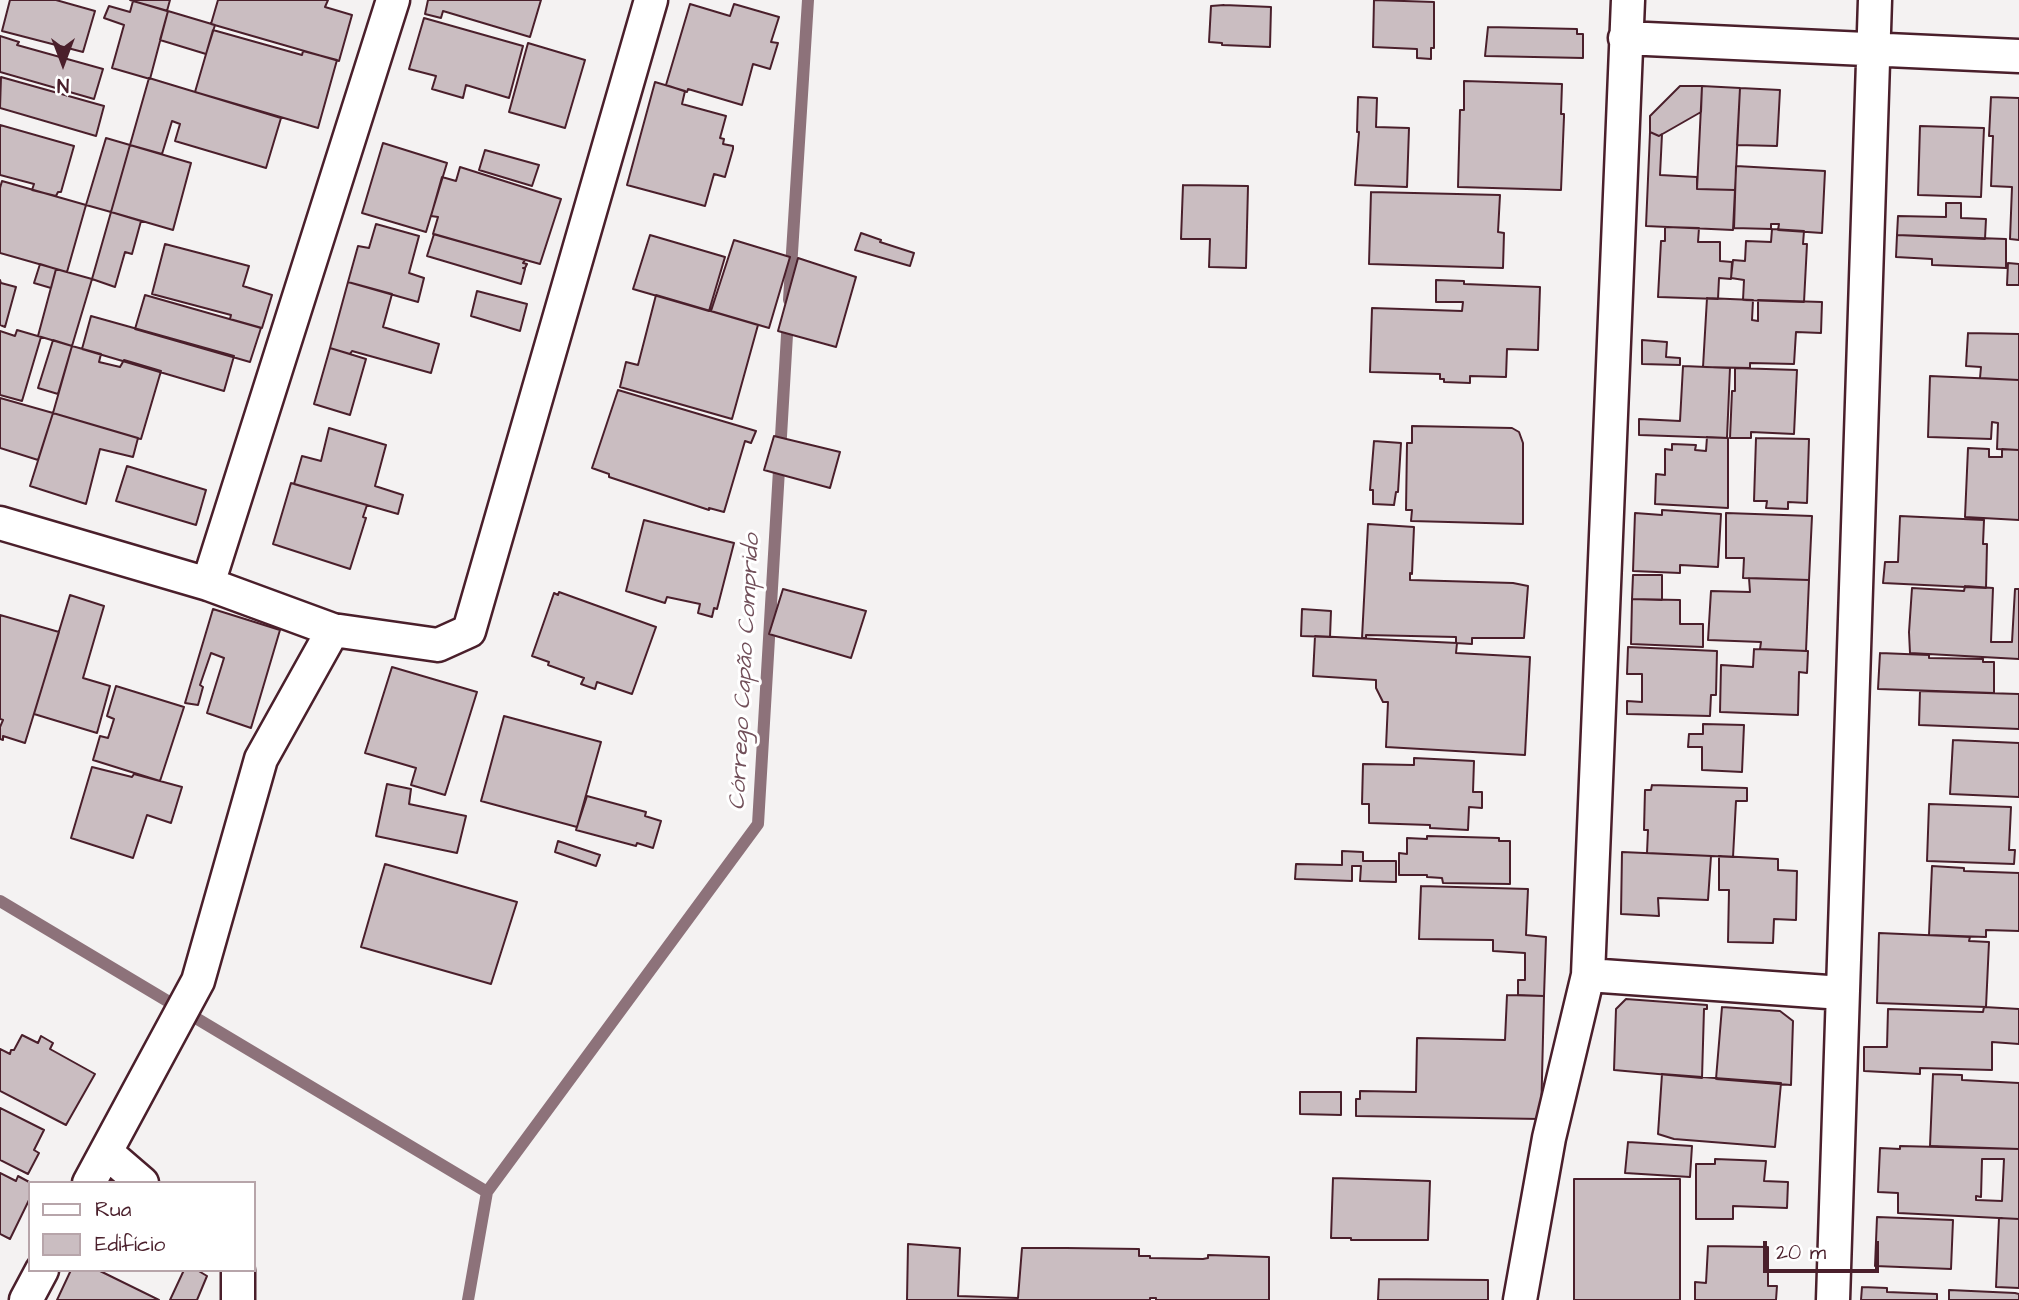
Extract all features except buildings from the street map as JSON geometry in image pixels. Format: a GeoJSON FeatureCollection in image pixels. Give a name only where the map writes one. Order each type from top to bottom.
{"type":"FeatureCollection","features":[{"type":"Feature","properties":{"kind":"street"},"geometry":{"type":"LineString","coordinates":[[208,584],[393,0]]}},
{"type":"Feature","properties":{"kind":"street"},"geometry":{"type":"LineString","coordinates":[[0,523],[208,584],[334,630],[438,646],[469,631],[651,0]]}},
{"type":"Feature","properties":{"kind":"street"},"geometry":{"type":"LineString","coordinates":[[1520,1300],[1549,1138],[1588,975],[1628,0]]}},
{"type":"Feature","properties":{"kind":"street"},"geometry":{"type":"LineString","coordinates":[[1833,1300],[1875,0]]}},
{"type":"Feature","properties":{"kind":"street"},"geometry":{"type":"LineString","coordinates":[[1625,38],[2019,56]]}},
{"type":"Feature","properties":{"kind":"street"},"geometry":{"type":"LineString","coordinates":[[90,1181],[198,981],[261,760],[334,630]]}},
{"type":"Feature","properties":{"kind":"street"},"geometry":{"type":"LineString","coordinates":[[1588,975],[1842,993]]}},
{"type":"Feature","properties":{"kind":"street"},"geometry":{"type":"LineString","coordinates":[[106,1152],[140,1181]]}},
{"type":"Feature","properties":{"kind":"street"},"geometry":{"type":"LineString","coordinates":[[26,1300],[41,1272]]}},
{"type":"Feature","properties":{"kind":"street"},"geometry":{"type":"LineString","coordinates":[[238,1272],[238,1300]]}},
{"type":"Feature","properties":{"kind":"waterway","name":"Córrego Capão Comprido"},"geometry":{"type":"LineString","coordinates":[[789,300],[808,0]]}},
{"type":"Feature","properties":{"kind":"waterway","name":"Córrego Capão Comprido"},"geometry":{"type":"LineString","coordinates":[[468,1300],[487,1192],[758,824],[788,318]]}},
{"type":"Feature","properties":{"kind":"waterway"},"geometry":{"type":"LineString","coordinates":[[0,901],[487,1192]]}}]}
